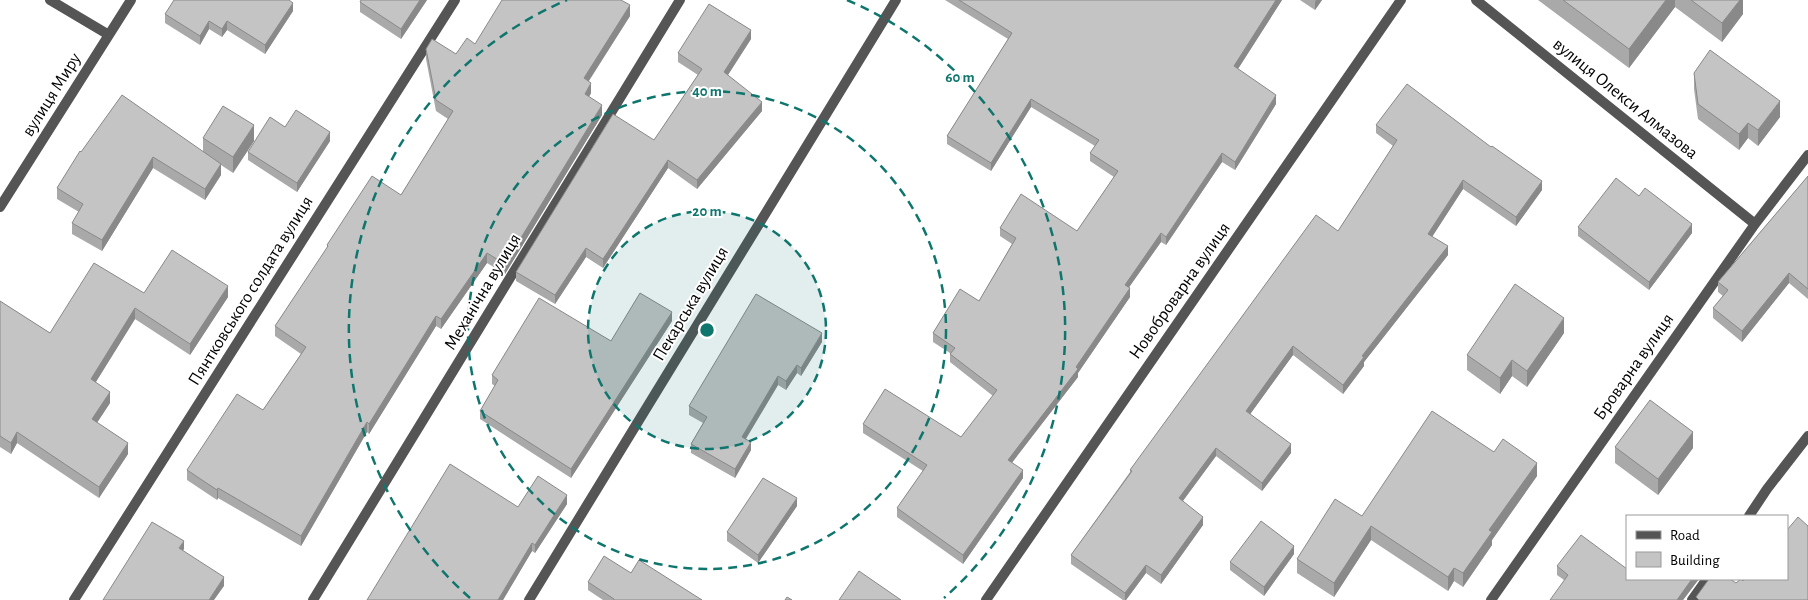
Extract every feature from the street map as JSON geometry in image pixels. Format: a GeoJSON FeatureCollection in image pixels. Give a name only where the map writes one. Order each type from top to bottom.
{"type":"FeatureCollection","features":[{"type":"Feature","properties":{"kind":"street"},"geometry":{"type":"LineString","coordinates":[[50,0],[108,35]]}},
{"type":"Feature","properties":{"kind":"street","name":"вулиця Миру"},"geometry":{"type":"LineString","coordinates":[[0,207],[131,0]]}},
{"type":"Feature","properties":{"kind":"street","name":"Пянтковського солдата вулиця"},"geometry":{"type":"LineString","coordinates":[[74,600],[455,0]]}},
{"type":"Feature","properties":{"kind":"street","name":"Механічна вулиця"},"geometry":{"type":"LineString","coordinates":[[313,600],[680,0]]}},
{"type":"Feature","properties":{"kind":"street","name":"Пекарська вулиця"},"geometry":{"type":"LineString","coordinates":[[529,600],[896,0]]}},
{"type":"Feature","properties":{"kind":"street","name":"Новоброварна вулиця"},"geometry":{"type":"LineString","coordinates":[[986,600],[1401,0]]}},
{"type":"Feature","properties":{"kind":"street","name":"вулиця Олекси Алмазова"},"geometry":{"type":"LineString","coordinates":[[1476,0],[1755,224]]}},
{"type":"Feature","properties":{"kind":"street","name":"Броварна вулиця"},"geometry":{"type":"LineString","coordinates":[[1491,600],[1755,224],[1808,155]]}},
{"type":"Feature","properties":{"kind":"street"},"geometry":{"type":"LineString","coordinates":[[1750,515],[1808,436]]}},
{"type":"Feature","properties":{"kind":"street"},"geometry":{"type":"LineString","coordinates":[[1692,600],[1706,580]]}},
{"type":"Feature","properties":{"kind":"building"},"geometry":{"type":"Polygon","coordinates":[[[174,0],[289,0],[293,3],[265,45],[227,21],[222,29],[209,21],[200,36],[165,14],[174,0]]]}},
{"type":"Feature","properties":{"kind":"building"},"geometry":{"type":"Polygon","coordinates":[[[361,0],[420,0],[401,29],[360,2],[361,0]]]}},
{"type":"Feature","properties":{"kind":"building"},"geometry":{"type":"Polygon","coordinates":[[[502,0],[621,0],[630,5],[584,78],[591,83],[585,94],[602,105],[505,264],[487,253],[441,319],[436,316],[369,424],[367,422],[301,536],[218,488],[217,490],[187,470],[237,394],[263,410],[306,347],[275,326],[372,176],[401,195],[453,111],[436,100],[426,49],[432,39],[456,54],[467,38],[475,44],[502,0]]]}},
{"type":"Feature","properties":{"kind":"building"},"geometry":{"type":"Polygon","coordinates":[[[959,0],[1276,0],[1234,66],[1276,95],[1235,162],[1222,153],[1166,237],[1161,233],[1125,285],[1130,288],[1076,367],[1078,369],[1008,460],[1023,470],[963,555],[897,508],[927,465],[863,424],[885,389],[961,437],[997,390],[950,354],[955,348],[933,333],[960,289],[979,301],[1016,238],[1000,228],[1021,194],[1077,231],[1118,171],[1090,153],[1099,140],[1031,99],[991,163],[947,136],[1012,33],[959,0]]]}},
{"type":"Feature","properties":{"kind":"building"},"geometry":{"type":"Polygon","coordinates":[[[1563,0],[1666,0],[1629,49],[1563,0]]]}},
{"type":"Feature","properties":{"kind":"building"},"geometry":{"type":"Polygon","coordinates":[[[1691,0],[1740,0],[1722,23],[1691,0]]]}},
{"type":"Feature","properties":{"kind":"building"},"geometry":{"type":"Polygon","coordinates":[[[709,4],[751,30],[724,72],[762,102],[697,180],[668,160],[603,259],[586,248],[555,295],[516,272],[613,114],[654,140],[702,69],[678,53],[709,4]]]}},
{"type":"Feature","properties":{"kind":"building"},"geometry":{"type":"Polygon","coordinates":[[[1710,50],[1780,101],[1758,130],[1748,123],[1739,134],[1698,104],[1694,73],[1710,50]]]}},
{"type":"Feature","properties":{"kind":"building"},"geometry":{"type":"Polygon","coordinates":[[[1407,84],[1491,147],[1542,181],[1516,217],[1463,180],[1428,234],[1448,246],[1362,356],[1364,357],[1343,385],[1293,346],[1246,411],[1291,444],[1262,483],[1216,448],[1179,498],[1203,517],[1161,575],[1146,565],[1125,593],[1071,555],[1132,471],[1130,470],[1316,215],[1338,231],[1397,140],[1376,125],[1407,84]]]}},
{"type":"Feature","properties":{"kind":"building"},"geometry":{"type":"Polygon","coordinates":[[[122,95],[221,164],[205,189],[153,157],[102,240],[72,223],[83,204],[57,188],[80,151],[122,95]]]}},
{"type":"Feature","properties":{"kind":"building"},"geometry":{"type":"Polygon","coordinates":[[[223,106],[254,125],[233,157],[203,138],[223,106]]]}},
{"type":"Feature","properties":{"kind":"building"},"geometry":{"type":"Polygon","coordinates":[[[296,110],[330,132],[297,183],[248,152],[270,117],[285,127],[296,110]]]}},
{"type":"Feature","properties":{"kind":"building"},"geometry":{"type":"Polygon","coordinates":[[[1808,176],[1808,289],[1789,273],[1742,331],[1713,308],[1728,290],[1718,282],[1808,176]]]}},
{"type":"Feature","properties":{"kind":"building"},"geometry":{"type":"Polygon","coordinates":[[[1616,178],[1639,196],[1645,188],[1692,224],[1649,282],[1578,227],[1616,178]]]}},
{"type":"Feature","properties":{"kind":"building"},"geometry":{"type":"Polygon","coordinates":[[[172,250],[228,286],[190,344],[135,308],[91,379],[110,392],[92,419],[128,443],[99,487],[17,432],[11,443],[0,436],[0,301],[50,333],[94,263],[144,293],[172,250]]]}},
{"type":"Feature","properties":{"kind":"building"},"geometry":{"type":"Polygon","coordinates":[[[1515,284],[1564,318],[1527,371],[1512,360],[1500,378],[1467,355],[1515,284]]]}},
{"type":"Feature","properties":{"kind":"building"},"geometry":{"type":"Polygon","coordinates":[[[640,293],[672,312],[571,469],[480,411],[498,380],[492,375],[539,298],[611,341],[640,293]]]}},
{"type":"Feature","properties":{"kind":"building"},"geometry":{"type":"Polygon","coordinates":[[[756,294],[822,333],[801,368],[797,365],[786,381],[778,376],[742,437],[751,442],[735,469],[691,444],[707,417],[689,406],[756,294]]]}},
{"type":"Feature","properties":{"kind":"building"},"geometry":{"type":"Polygon","coordinates":[[[1650,400],[1693,432],[1658,479],[1615,447],[1650,400]]]}},
{"type":"Feature","properties":{"kind":"building"},"geometry":{"type":"Polygon","coordinates":[[[1432,411],[1494,452],[1503,439],[1537,463],[1489,530],[1492,532],[1463,573],[1454,568],[1448,577],[1371,526],[1334,583],[1297,559],[1335,499],[1362,516],[1432,411]]]}},
{"type":"Feature","properties":{"kind":"building"},"geometry":{"type":"Polygon","coordinates":[[[450,464],[518,507],[538,476],[567,495],[535,545],[532,543],[498,600],[367,600],[450,464]]]}},
{"type":"Feature","properties":{"kind":"building"},"geometry":{"type":"Polygon","coordinates":[[[763,478],[797,498],[758,555],[727,532],[763,478]]]}},
{"type":"Feature","properties":{"kind":"building"},"geometry":{"type":"Polygon","coordinates":[[[1798,517],[1808,526],[1808,600],[1699,600],[1696,597],[1708,580],[1732,580],[1736,583],[1740,580],[1788,580],[1788,529],[1798,517]]]}},
{"type":"Feature","properties":{"kind":"building"},"geometry":{"type":"Polygon","coordinates":[[[1261,521],[1294,546],[1264,587],[1230,562],[1261,521]]]}},
{"type":"Feature","properties":{"kind":"building"},"geometry":{"type":"Polygon","coordinates":[[[152,522],[184,541],[179,548],[224,577],[209,600],[103,600],[152,522]]]}},
{"type":"Feature","properties":{"kind":"building"},"geometry":{"type":"Polygon","coordinates":[[[1581,535],[1626,568],[1626,580],[1691,580],[1677,600],[1550,600],[1568,575],[1557,566],[1581,535]]]}},
{"type":"Feature","properties":{"kind":"building"},"geometry":{"type":"Polygon","coordinates":[[[604,556],[631,573],[639,560],[702,600],[614,600],[588,582],[604,556]]]}},
{"type":"Feature","properties":{"kind":"building"},"geometry":{"type":"Polygon","coordinates":[[[859,571],[901,600],[839,600],[859,571]]]}}]}
